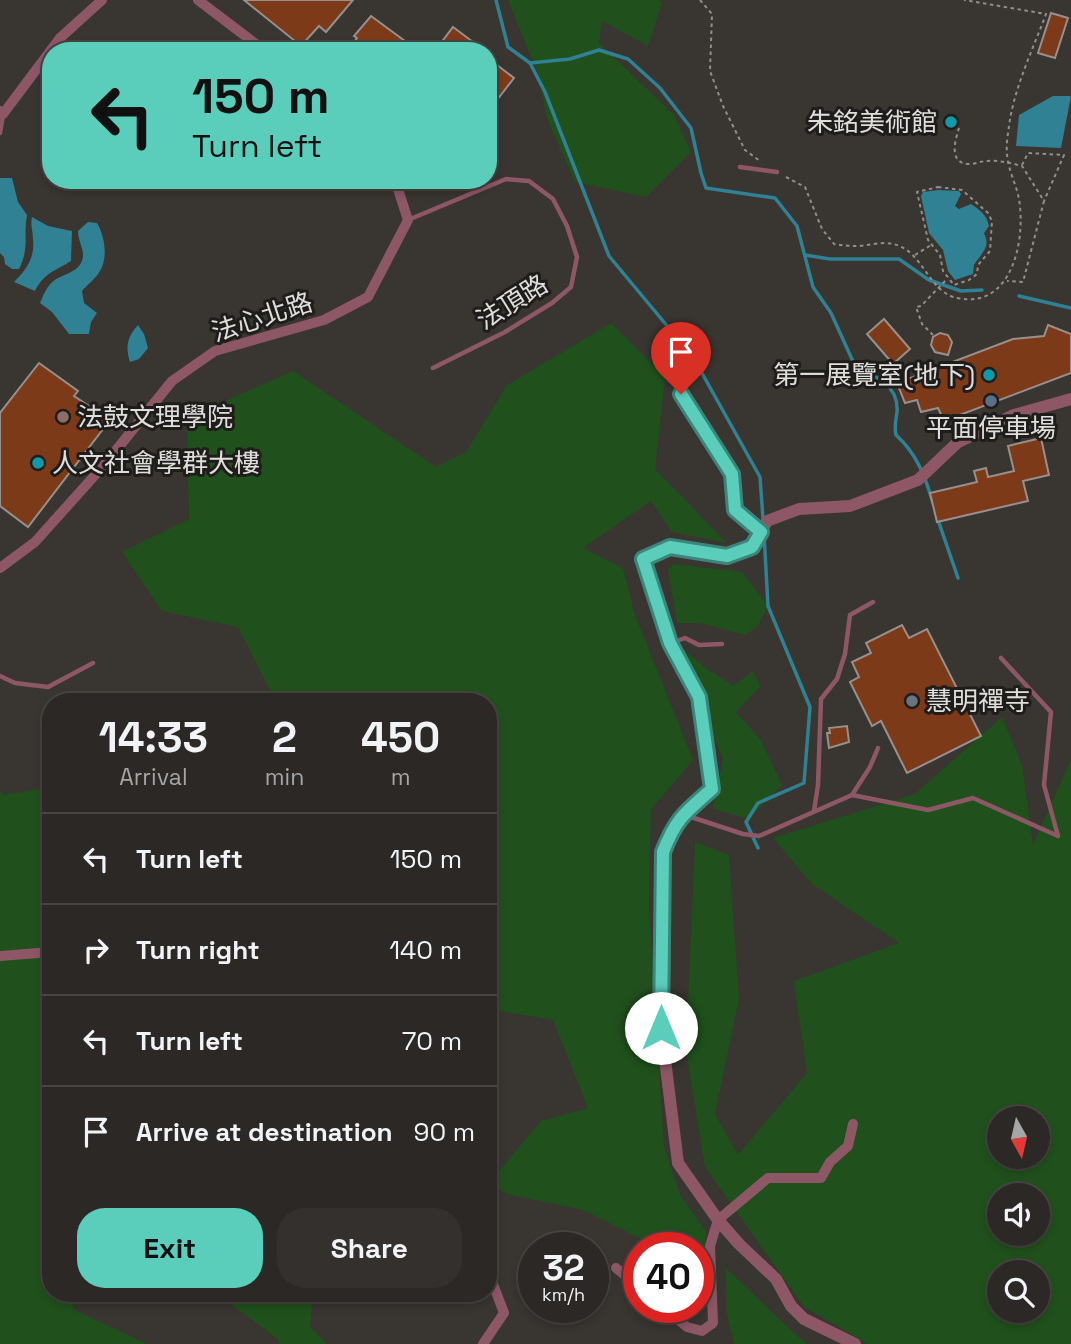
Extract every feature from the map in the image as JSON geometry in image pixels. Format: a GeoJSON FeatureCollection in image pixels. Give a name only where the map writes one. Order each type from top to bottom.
{"type":"FeatureCollection","features":[{"type":"Feature","properties":{"kind":"street"},"geometry":{"type":"LineString","coordinates":[[57,42],[102,0]]}},
{"type":"Feature","properties":{"kind":"street"},"geometry":{"type":"LineString","coordinates":[[198,0],[253,42]]}},
{"type":"Feature","properties":{"kind":"street"},"geometry":{"type":"LineString","coordinates":[[2,113],[42,61]]}},
{"type":"Feature","properties":{"kind":"street"},"geometry":{"type":"LineString","coordinates":[[398,189],[408,220]]}},
{"type":"Feature","properties":{"kind":"street","name":"法心北路"},"geometry":{"type":"LineString","coordinates":[[0,568],[35,542],[105,464],[172,381],[215,351],[324,320],[368,297],[408,220]]}},
{"type":"Feature","properties":{"kind":"street"},"geometry":{"type":"LineString","coordinates":[[855,1344],[804,1319],[791,1306],[776,1279],[718,1220],[678,1163],[661,1028],[663,852],[672,828],[712,789],[699,697],[670,643],[643,559],[670,547],[727,556],[752,547],[768,521],[799,509],[850,506],[918,480],[958,442],[1014,415],[1071,399]]}},
{"type":"Feature","properties":{"kind":"street"},"geometry":{"type":"LineString","coordinates":[[0,956],[42,953]]}},
{"type":"Feature","properties":{"kind":"street"},"geometry":{"type":"LineString","coordinates":[[714,1233],[718,1220],[768,1178],[821,1178],[830,1162],[848,1146],[853,1124]]}},
{"type":"Feature","properties":{"kind":"street"},"geometry":{"type":"LineString","coordinates":[[616,1268],[623,1274]]}},
{"type":"Feature","properties":{"kind":"street"},"geometry":{"type":"LineString","coordinates":[[483,1344],[504,1313],[497,1295]]}},
{"type":"Feature","properties":{"kind":"street"},"geometry":{"type":"LineString","coordinates":[[682,1323],[702,1331],[713,1323]]}},
{"type":"Feature","properties":{"kind":"lane"},"geometry":{"type":"LineString","coordinates":[[0,133],[2,113]]}},
{"type":"Feature","properties":{"kind":"lane"},"geometry":{"type":"LineString","coordinates":[[740,167],[777,172]]}},
{"type":"Feature","properties":{"kind":"lane","name":"法頂路"},"geometry":{"type":"LineString","coordinates":[[433,368],[505,332],[552,303],[570,287],[577,257],[567,226],[554,199],[529,181],[506,179],[497,183]]}},
{"type":"Feature","properties":{"kind":"lane","name":"法頂路"},"geometry":{"type":"LineString","coordinates":[[408,220],[482,189]]}},
{"type":"Feature","properties":{"kind":"lane"},"geometry":{"type":"LineString","coordinates":[[681,394],[732,474],[735,510],[761,532]]}},
{"type":"Feature","properties":{"kind":"lane"},"geometry":{"type":"LineString","coordinates":[[814,810],[818,785],[821,698],[837,679],[845,654],[850,615],[873,602]]}},
{"type":"Feature","properties":{"kind":"lane"},"geometry":{"type":"LineString","coordinates":[[670,643],[685,638],[699,645],[722,644]]}},
{"type":"Feature","properties":{"kind":"lane"},"geometry":{"type":"LineString","coordinates":[[684,814],[743,834],[759,835],[852,795],[928,810],[973,798],[1058,836],[1044,785],[1051,712],[1001,658]]}},
{"type":"Feature","properties":{"kind":"lane"},"geometry":{"type":"LineString","coordinates":[[0,676],[15,683],[48,687],[93,663]]}},
{"type":"Feature","properties":{"kind":"lane"},"geometry":{"type":"LineString","coordinates":[[852,795],[870,767],[878,748]]}},
{"type":"Feature","properties":{"kind":"path"},"geometry":{"type":"LineString","coordinates":[[700,0],[712,14],[710,71],[723,106],[745,150],[805,187],[822,229],[834,244],[893,244],[914,255],[947,294],[956,298],[975,299],[990,294],[1006,281],[1015,257],[1020,231],[1019,199],[1007,153],[1010,122],[1046,14],[964,0]]}},
{"type":"Feature","properties":{"kind":"path"},"geometry":{"type":"LineString","coordinates":[[959,128],[953,146],[960,161],[967,164],[988,161],[1022,166],[1044,201]]}},
{"type":"Feature","properties":{"kind":"path"},"geometry":{"type":"LineString","coordinates":[[1006,281],[1023,282],[1044,201],[1064,155],[1028,153],[1022,166]]}},
{"type":"Feature","properties":{"kind":"path"},"geometry":{"type":"LineString","coordinates":[[937,187],[962,190],[988,213],[992,221],[990,251],[978,265],[978,274],[969,280],[954,285],[943,271],[940,255],[932,244],[928,240],[917,192],[937,187]]}},
{"type":"Feature","properties":{"kind":"path"},"geometry":{"type":"LineString","coordinates":[[914,255],[932,244]]}},
{"type":"Feature","properties":{"kind":"path"},"geometry":{"type":"LineString","coordinates":[[975,258],[981,262]]}},
{"type":"Feature","properties":{"kind":"path"},"geometry":{"type":"LineString","coordinates":[[933,335],[922,324],[916,307],[921,306],[948,278]]}},
{"type":"Feature","properties":{"kind":"green space"},"geometry":{"type":"Polygon","coordinates":[[[508,0],[659,0],[662,3],[648,46],[602,21],[599,43],[674,115],[691,152],[646,197],[575,182],[546,116],[539,76],[508,0]]]}},
{"type":"Feature","properties":{"kind":"green space"},"geometry":{"type":"Polygon","coordinates":[[[611,323],[665,377],[655,469],[727,543],[672,532],[651,501],[583,548],[623,568],[635,615],[693,760],[651,809],[649,905],[664,1146],[680,1195],[706,1232],[627,1232],[583,1210],[507,1194],[497,1188],[497,1173],[541,1121],[588,1108],[553,1020],[497,1011],[497,693],[271,693],[238,627],[162,611],[122,552],[189,519],[187,418],[293,371],[436,467],[466,452],[507,385],[611,323]]]}},
{"type":"Feature","properties":{"kind":"green space"},"geometry":{"type":"Polygon","coordinates":[[[673,564],[742,572],[768,606],[757,627],[745,635],[700,623],[677,623],[668,570],[673,564]]]}},
{"type":"Feature","properties":{"kind":"green space"},"geometry":{"type":"Polygon","coordinates":[[[674,642],[733,686],[753,671],[760,687],[736,712],[761,740],[782,785],[749,819],[713,809],[723,759],[674,642]]]}},
{"type":"Feature","properties":{"kind":"green space"},"geometry":{"type":"Polygon","coordinates":[[[1002,717],[1022,765],[1033,845],[1071,759],[1071,1344],[868,1344],[804,1307],[705,1167],[686,1050],[695,842],[729,855],[739,999],[715,1114],[738,1155],[807,1073],[794,981],[899,943],[812,884],[773,838],[915,794],[1002,717]]]}},
{"type":"Feature","properties":{"kind":"green space"},"geometry":{"type":"Polygon","coordinates":[[[42,789],[42,1302],[73,1302],[73,1309],[147,1344],[0,1344],[0,791],[4,795],[42,789]]]}},
{"type":"Feature","properties":{"kind":"green space"},"geometry":{"type":"Polygon","coordinates":[[[726,1268],[808,1344],[734,1344],[727,1314],[726,1268]]]}},
{"type":"Feature","properties":{"kind":"green space"},"geometry":{"type":"Polygon","coordinates":[[[228,1302],[312,1302],[310,1326],[327,1344],[279,1344],[278,1339],[228,1302]]]}},
{"type":"Feature","properties":{"kind":"water"},"geometry":{"type":"Polygon","coordinates":[[[1053,96],[1071,96],[1061,148],[1016,146],[1019,115],[1053,96]]]}},
{"type":"Feature","properties":{"kind":"water"},"geometry":{"type":"Polygon","coordinates":[[[0,178],[12,178],[18,202],[27,215],[25,248],[19,269],[12,269],[5,264],[0,253],[0,178]]]}},
{"type":"Feature","properties":{"kind":"water"},"geometry":{"type":"Polygon","coordinates":[[[959,191],[961,194],[955,206],[959,209],[971,204],[983,213],[989,226],[984,233],[986,246],[974,265],[973,274],[955,280],[948,271],[943,250],[929,233],[921,196],[923,192],[959,191]]]}},
{"type":"Feature","properties":{"kind":"water"},"geometry":{"type":"Polygon","coordinates":[[[32,217],[48,226],[72,231],[71,261],[46,276],[35,291],[14,282],[31,258],[32,217]]]}},
{"type":"Feature","properties":{"kind":"water"},"geometry":{"type":"Polygon","coordinates":[[[88,222],[97,223],[105,248],[101,268],[82,291],[84,303],[97,313],[91,322],[89,334],[69,334],[52,312],[40,303],[53,281],[74,270],[81,263],[83,253],[78,231],[88,222]]]}},
{"type":"Feature","properties":{"kind":"water"},"geometry":{"type":"Polygon","coordinates":[[[138,325],[148,348],[139,359],[130,362],[128,342],[138,325]]]}},
{"type":"Feature","properties":{"kind":"building"},"geometry":{"type":"Polygon","coordinates":[[[244,0],[353,0],[326,32],[319,26],[305,42],[296,42],[244,0]]]}},
{"type":"Feature","properties":{"kind":"building"},"geometry":{"type":"Polygon","coordinates":[[[1051,13],[1068,18],[1055,58],[1038,53],[1051,13]]]}},
{"type":"Feature","properties":{"kind":"building"},"geometry":{"type":"Polygon","coordinates":[[[371,16],[406,42],[354,42],[357,38],[354,36],[371,16]]]}},
{"type":"Feature","properties":{"kind":"building"},"geometry":{"type":"Polygon","coordinates":[[[453,27],[473,42],[442,42],[453,27]]]}},
{"type":"Feature","properties":{"kind":"building"},"geometry":{"type":"Polygon","coordinates":[[[497,65],[514,78],[497,100],[497,65]]]}},
{"type":"Feature","properties":{"kind":"building"},"geometry":{"type":"Polygon","coordinates":[[[884,319],[910,349],[893,364],[867,334],[884,319]]]}},
{"type":"Feature","properties":{"kind":"building","name":"第一展覽室(地下)"},"geometry":{"type":"Polygon","coordinates":[[[1048,325],[1071,334],[1071,373],[944,421],[938,408],[921,412],[917,400],[905,403],[897,383],[1013,339],[1044,336],[1048,325]]]}},
{"type":"Feature","properties":{"kind":"building"},"geometry":{"type":"Polygon","coordinates":[[[940,333],[948,335],[952,342],[948,355],[935,352],[931,345],[933,337],[940,333]]]}},
{"type":"Feature","properties":{"kind":"building","name":"人文社會學群大樓"},"geometry":{"type":"Polygon","coordinates":[[[39,363],[78,391],[74,396],[110,420],[28,527],[0,506],[0,413],[39,363]]]}},
{"type":"Feature","properties":{"kind":"building"},"geometry":{"type":"Polygon","coordinates":[[[1041,438],[1049,475],[1023,481],[1028,501],[937,522],[930,493],[977,482],[974,471],[986,468],[988,477],[1014,471],[1008,446],[1041,438]]]}},
{"type":"Feature","properties":{"kind":"building","name":"慧明禪寺"},"geometry":{"type":"Polygon","coordinates":[[[902,625],[909,638],[927,629],[981,736],[907,773],[881,721],[872,726],[850,682],[859,677],[852,662],[871,653],[866,643],[902,625]]]}},
{"type":"Feature","properties":{"kind":"building"},"geometry":{"type":"Polygon","coordinates":[[[847,726],[849,742],[829,748],[829,728],[847,726]]]}},
{"type":"Feature","properties":{"kind":"waterway"},"geometry":{"type":"LineString","coordinates":[[496,0],[508,47],[530,63],[570,59],[599,50],[628,59],[660,88],[691,128],[706,188],[775,198],[797,226],[813,287],[831,313],[856,368],[878,378],[894,395],[897,403],[896,435],[910,450],[919,466],[933,503]]}},
{"type":"Feature","properties":{"kind":"waterway"},"geometry":{"type":"LineString","coordinates":[[530,63],[545,92],[609,256],[693,357],[760,477],[763,519]]}},
{"type":"Feature","properties":{"kind":"waterway"},"geometry":{"type":"LineString","coordinates":[[805,255],[830,259],[899,259],[929,280],[961,291],[982,290]]}},
{"type":"Feature","properties":{"kind":"waterway"},"geometry":{"type":"LineString","coordinates":[[1019,296],[1071,308]]}},
{"type":"Feature","properties":{"kind":"waterway"},"geometry":{"type":"LineString","coordinates":[[937,517],[958,578]]}},
{"type":"Feature","properties":{"kind":"waterway"},"geometry":{"type":"LineString","coordinates":[[758,848],[746,822],[758,803],[804,783],[810,707],[768,606],[764,534]]}},
{"type":"Feature","properties":{"kind":"place","name":"朱銘美術館"},"geometry":{"type":"Point","coordinates":[951,122]}},
{"type":"Feature","properties":{"kind":"place","name":"第一展覽室(地下)"},"geometry":{"type":"Point","coordinates":[989,375]}},
{"type":"Feature","properties":{"kind":"place","name":"平面停車場"},"geometry":{"type":"Point","coordinates":[991,401]}},
{"type":"Feature","properties":{"kind":"place","name":"法鼓文理學院"},"geometry":{"type":"Point","coordinates":[63,417]}},
{"type":"Feature","properties":{"kind":"place","name":"人文社會學群大樓"},"geometry":{"type":"Point","coordinates":[38,463]}},
{"type":"Feature","properties":{"kind":"place","name":"慧明禪寺"},"geometry":{"type":"Point","coordinates":[912,701]}},
{"type":"Feature","properties":{"kind":"route"},"geometry":{"type":"LineString","coordinates":[[661,1028],[663,852],[672,828],[712,789],[699,697],[670,643],[643,559],[670,547],[727,556],[752,547],[761,532],[735,510],[732,474],[681,394]]}}]}
